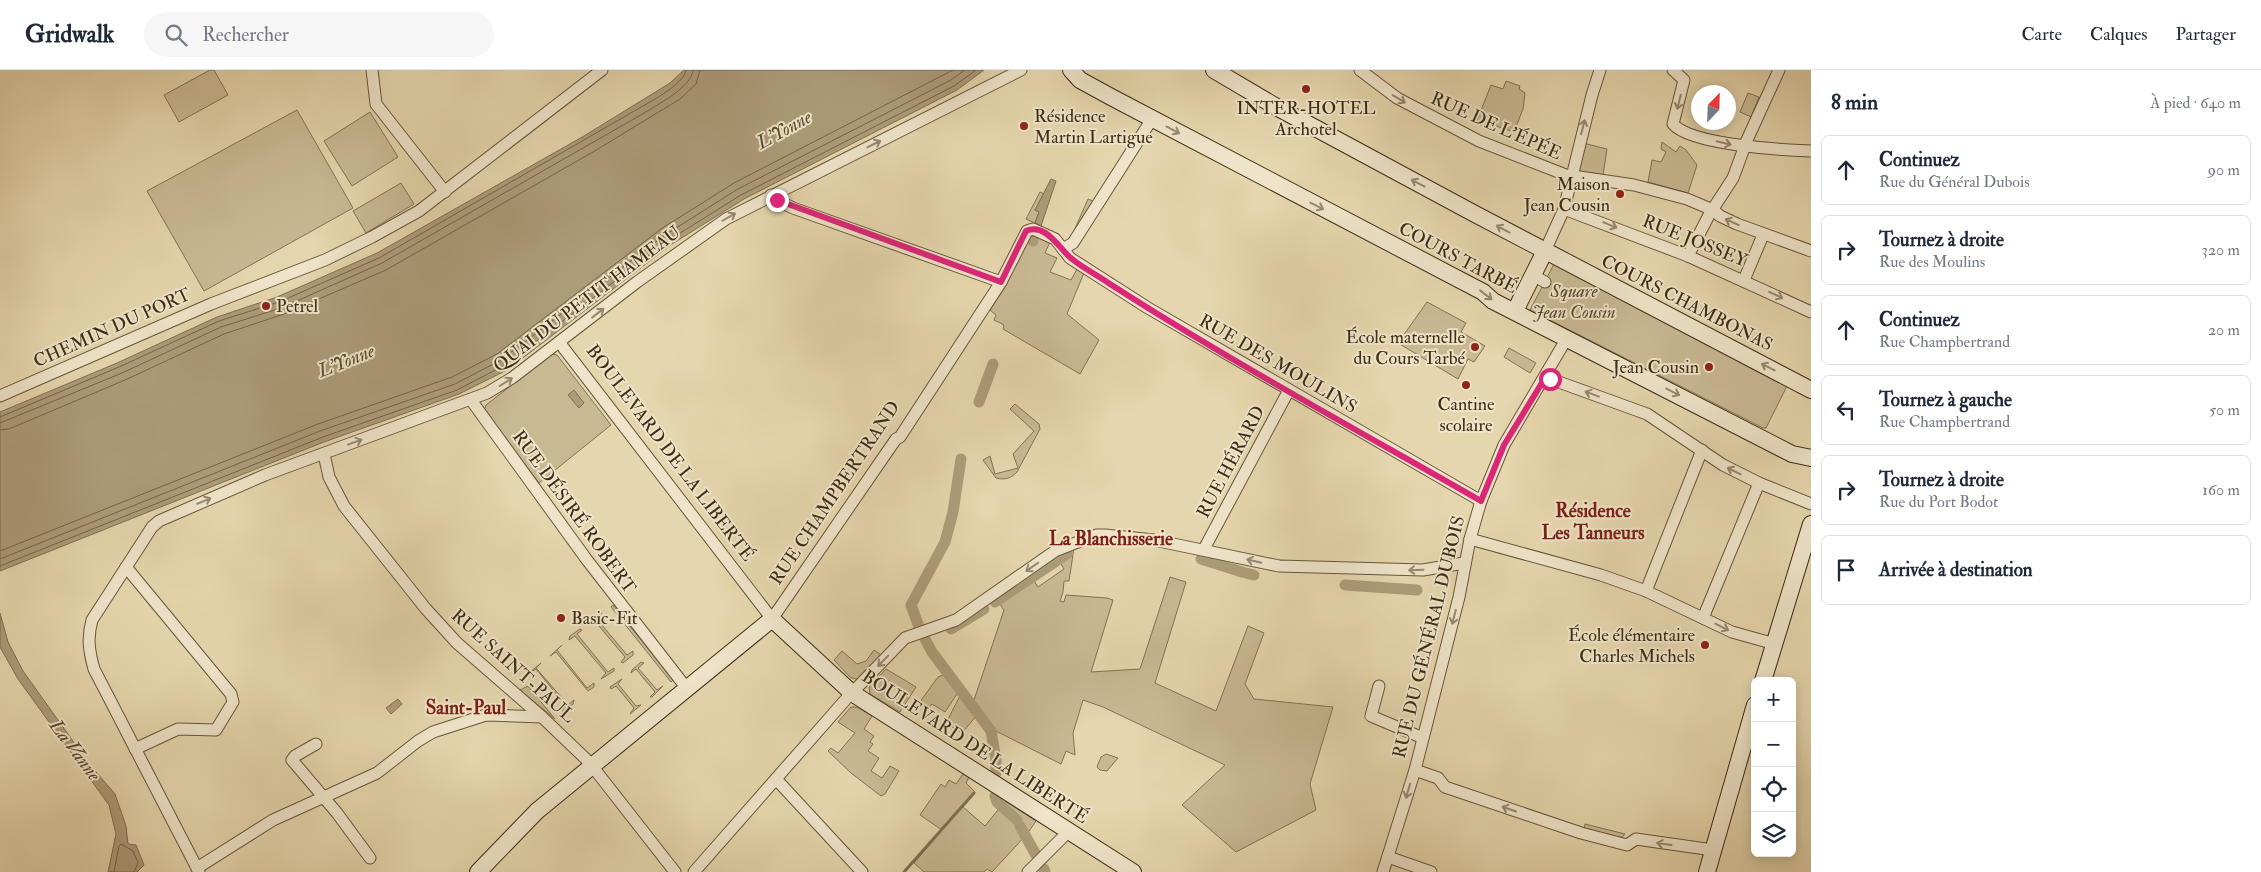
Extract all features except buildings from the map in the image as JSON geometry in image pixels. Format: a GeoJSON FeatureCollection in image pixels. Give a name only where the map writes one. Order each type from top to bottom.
{"type":"FeatureCollection","features":[{"type":"Feature","properties":{"kind":"main road"},"geometry":{"type":"LineString","coordinates":[[1060,70],[1071,70]]}},
{"type":"Feature","properties":{"kind":"main road","name":"COURS TARBÉ"},"geometry":{"type":"LineString","coordinates":[[1071,70],[1080,80],[1483,292],[1493,301],[1514,311],[1539,279],[1545,251]]}},
{"type":"Feature","properties":{"kind":"main road"},"geometry":{"type":"LineString","coordinates":[[1214,70],[1288,114],[1545,251]]}},
{"type":"Feature","properties":{"kind":"main road","name":"COURS CHAMBONAS"},"geometry":{"type":"LineString","coordinates":[[1545,251],[1811,390]]}},
{"type":"Feature","properties":{"kind":"main road"},"geometry":{"type":"LineString","coordinates":[[1514,311],[1792,454],[1811,458]]}},
{"type":"Feature","properties":{"kind":"main road"},"geometry":{"type":"LineString","coordinates":[[1764,677],[1811,524]]}},
{"type":"Feature","properties":{"kind":"main road","name":"RUE CHAMPBERTRAND"},"geometry":{"type":"LineString","coordinates":[[479,872],[537,811],[688,690],[772,619]]}},
{"type":"Feature","properties":{"kind":"main road","name":"BOULEVARD DE LA LIBERTÉ"},"geometry":{"type":"LineString","coordinates":[[772,619],[852,693],[1133,872]]}},
{"type":"Feature","properties":{"kind":"main road"},"geometry":{"type":"LineString","coordinates":[[1707,872],[1751,718]]}},
{"type":"Feature","properties":{"kind":"street"},"geometry":{"type":"LineString","coordinates":[[372,70],[376,104],[445,192]]}},
{"type":"Feature","properties":{"kind":"street","name":"CHEMIN DU PORT"},"geometry":{"type":"LineString","coordinates":[[0,396],[211,304],[325,260],[419,211],[602,70]]}},
{"type":"Feature","properties":{"kind":"street","name":"QUAI DU PETIT HAMEAU"},"geometry":{"type":"LineString","coordinates":[[126,567],[152,527],[159,520],[266,475],[487,393],[512,378],[637,282],[726,219],[1021,70]]}},
{"type":"Feature","properties":{"kind":"street"},"geometry":{"type":"LineString","coordinates":[[1545,251],[1564,209],[1571,175],[1600,70]]}},
{"type":"Feature","properties":{"kind":"street"},"geometry":{"type":"LineString","coordinates":[[1673,70],[1684,80],[1673,124],[1675,126],[1705,138],[1745,146],[1811,151]]}},
{"type":"Feature","properties":{"kind":"street"},"geometry":{"type":"LineString","coordinates":[[1688,256],[1733,178],[1779,70]]}},
{"type":"Feature","properties":{"kind":"street","name":"RUE DE L'ÉPÉE"},"geometry":{"type":"LineString","coordinates":[[1363,71],[1397,98],[1444,125],[1552,170],[1566,175],[1658,190],[1687,198],[1713,210],[1720,216],[1763,235],[1811,251]]}},
{"type":"Feature","properties":{"kind":"street"},"geometry":{"type":"LineString","coordinates":[[1063,249],[1073,243],[1152,119]]}},
{"type":"Feature","properties":{"kind":"street"},"geometry":{"type":"LineString","coordinates":[[771,195],[793,208],[1001,282]]}},
{"type":"Feature","properties":{"kind":"street","name":"RUE JOSSEY"},"geometry":{"type":"LineString","coordinates":[[1564,209],[1688,256],[1811,312]]}},
{"type":"Feature","properties":{"kind":"street","name":"RUE CHAMPBERTRAND"},"geometry":{"type":"LineString","coordinates":[[772,619],[896,439],[900,436],[1001,282],[1026,231],[1035,230],[1055,238],[1063,249]]}},
{"type":"Feature","properties":{"kind":"street"},"geometry":{"type":"LineString","coordinates":[[1744,280],[1763,235]]}},
{"type":"Feature","properties":{"kind":"street","name":"RUE DES MOULINS"},"geometry":{"type":"LineString","coordinates":[[1063,249],[1070,258],[1148,308],[1481,501]]}},
{"type":"Feature","properties":{"kind":"street","name":"RUE DU GÉNÉRAL DUBOIS"},"geometry":{"type":"LineString","coordinates":[[1383,872],[1415,770],[1459,597],[1464,563],[1481,501],[1504,445],[1567,338]]}},
{"type":"Feature","properties":{"kind":"street","name":"BOULEVARD DE LA LIBERTÉ"},"geometry":{"type":"LineString","coordinates":[[559,342],[772,619]]}},
{"type":"Feature","properties":{"kind":"street"},"geometry":{"type":"LineString","coordinates":[[1545,378],[1647,414],[1722,465],[1759,483],[1811,504]]}},
{"type":"Feature","properties":{"kind":"street","name":"RUE HÉRARD"},"geometry":{"type":"LineString","coordinates":[[1204,550],[1289,390]]}},
{"type":"Feature","properties":{"kind":"street","name":"RUE DÉSIRÉ ROBERT"},"geometry":{"type":"LineString","coordinates":[[471,400],[587,560],[688,690]]}},
{"type":"Feature","properties":{"kind":"street"},"geometry":{"type":"LineString","coordinates":[[1646,592],[1702,450]]}},
{"type":"Feature","properties":{"kind":"street","name":"RUE SAINT-PAUL"},"geometry":{"type":"LineString","coordinates":[[324,454],[328,477],[344,506],[426,609],[457,643],[542,717],[593,766],[675,872]]}},
{"type":"Feature","properties":{"kind":"street"},"geometry":{"type":"LineString","coordinates":[[1703,618],[1759,483]]}},
{"type":"Feature","properties":{"kind":"street"},"geometry":{"type":"LineString","coordinates":[[694,872],[852,693],[905,638],[956,620],[1055,551],[1096,535],[1154,540],[1279,566],[1422,570],[1464,563]]}},
{"type":"Feature","properties":{"kind":"street"},"geometry":{"type":"LineString","coordinates":[[1470,539],[1601,575],[1646,592],[1732,632],[1775,644]]}},
{"type":"Feature","properties":{"kind":"street"},"geometry":{"type":"LineString","coordinates":[[135,749],[178,729],[216,730],[232,704],[233,699],[231,694],[126,567],[92,620],[88,635],[88,650],[94,669],[135,749],[198,870],[273,820],[377,773],[418,741],[433,732],[486,715],[542,717]]}},
{"type":"Feature","properties":{"kind":"street"},"geometry":{"type":"LineString","coordinates":[[1379,686],[1371,716],[1423,738]]}},
{"type":"Feature","properties":{"kind":"street"},"geometry":{"type":"LineString","coordinates":[[316,744],[295,756],[292,760],[337,813],[370,858]]}},
{"type":"Feature","properties":{"kind":"street"},"geometry":{"type":"LineString","coordinates":[[1415,770],[1438,778],[1445,787],[1581,833],[1627,845],[1636,839],[1712,850]]}},
{"type":"Feature","properties":{"kind":"street"},"geometry":{"type":"LineString","coordinates":[[776,779],[862,872]]}},
{"type":"Feature","properties":{"kind":"street"},"geometry":{"type":"LineString","coordinates":[[1028,872],[1069,832]]}},
{"type":"Feature","properties":{"kind":"street"},"geometry":{"type":"LineString","coordinates":[[1388,857],[1431,872]]}},
{"type":"Feature","properties":{"kind":"green space"},"geometry":{"type":"Polygon","coordinates":[[[210,70],[214,70],[228,95],[179,122],[164,95],[210,70]]]}},
{"type":"Feature","properties":{"kind":"green space"},"geometry":{"type":"Polygon","coordinates":[[[1506,81],[1520,86],[1519,89],[1525,93],[1523,109],[1514,132],[1496,126],[1494,130],[1476,123],[1491,85],[1503,89],[1506,81]]]}},
{"type":"Feature","properties":{"kind":"green space"},"geometry":{"type":"Polygon","coordinates":[[[1748,93],[1759,97],[1751,117],[1740,112],[1748,93]]]}},
{"type":"Feature","properties":{"kind":"green space"},"geometry":{"type":"Polygon","coordinates":[[[297,110],[353,208],[204,291],[147,191],[297,110]]]}},
{"type":"Feature","properties":{"kind":"green space"},"geometry":{"type":"Polygon","coordinates":[[[370,112],[398,157],[352,186],[324,141],[370,112]]]}},
{"type":"Feature","properties":{"kind":"green space"},"geometry":{"type":"Polygon","coordinates":[[[1662,142],[1676,152],[1680,146],[1686,150],[1697,165],[1688,193],[1648,182],[1652,160],[1661,162],[1666,152],[1661,149],[1662,142]]]}},
{"type":"Feature","properties":{"kind":"green space"},"geometry":{"type":"Polygon","coordinates":[[[1583,143],[1607,149],[1603,175],[1576,171],[1583,143]]]}},
{"type":"Feature","properties":{"kind":"green space"},"geometry":{"type":"Polygon","coordinates":[[[401,183],[414,204],[366,233],[353,211],[401,183]]]}},
{"type":"Feature","properties":{"kind":"green space"},"geometry":{"type":"Polygon","coordinates":[[[1040,192],[1044,194],[1035,210],[1039,212],[1035,223],[1026,219],[1040,192]]]}},
{"type":"Feature","properties":{"kind":"green space"},"geometry":{"type":"Polygon","coordinates":[[[1088,199],[1093,201],[1074,231],[1088,199]]]}},
{"type":"Feature","properties":{"kind":"green space"},"geometry":{"type":"Polygon","coordinates":[[[1035,235],[1050,242],[1045,253],[1057,258],[1050,272],[1071,280],[1077,269],[1084,273],[1067,314],[1099,340],[1080,374],[1003,329],[1004,325],[994,320],[996,315],[990,310],[1005,287],[1029,237],[1035,235]]]}},
{"type":"Feature","properties":{"kind":"green space","name":"Square Jean Cousin"},"geometry":{"type":"Polygon","coordinates":[[[1555,262],[1789,382],[1766,428],[1530,310],[1555,262]]]}},
{"type":"Feature","properties":{"kind":"green space"},"geometry":{"type":"Polygon","coordinates":[[[1427,302],[1466,323],[1461,332],[1485,346],[1474,362],[1468,359],[1458,379],[1398,343],[1427,302]]]}},
{"type":"Feature","properties":{"kind":"green space"},"geometry":{"type":"Polygon","coordinates":[[[1509,348],[1536,363],[1530,373],[1504,357],[1509,348]]]}},
{"type":"Feature","properties":{"kind":"green space"},"geometry":{"type":"Polygon","coordinates":[[[552,354],[557,355],[611,425],[539,483],[484,410],[486,405],[552,354]]]}},
{"type":"Feature","properties":{"kind":"green space"},"geometry":{"type":"Polygon","coordinates":[[[1015,404],[1039,424],[1040,429],[1017,472],[1007,478],[996,478],[983,460],[990,456],[995,474],[1018,468],[1013,454],[1034,431],[1010,409],[1015,404]]]}},
{"type":"Feature","properties":{"kind":"green space"},"geometry":{"type":"Polygon","coordinates":[[[1074,548],[1069,581],[1064,581],[1060,601],[1064,602],[1066,595],[1113,600],[1091,672],[1140,669],[1170,577],[1186,582],[1155,683],[1216,711],[1248,626],[1264,633],[1245,684],[1254,699],[1333,707],[1310,784],[1316,810],[1236,852],[1182,805],[1225,765],[1103,707],[1083,700],[1073,733],[1075,755],[1066,751],[1061,764],[992,729],[973,703],[1004,610],[999,603],[1034,581],[1038,587],[1064,569],[1060,562],[1066,558],[1067,551],[1074,548]]]}},
{"type":"Feature","properties":{"kind":"green space"},"geometry":{"type":"Polygon","coordinates":[[[613,605],[673,680],[671,682],[611,607],[613,605]]]}},
{"type":"Feature","properties":{"kind":"green space"},"geometry":{"type":"Polygon","coordinates":[[[599,613],[602,613],[596,618],[627,655],[633,651],[633,655],[623,663],[621,662],[625,657],[594,620],[588,624],[599,613]]]}},
{"type":"Feature","properties":{"kind":"green space"},"geometry":{"type":"Polygon","coordinates":[[[580,629],[582,630],[577,634],[608,672],[614,668],[614,671],[601,679],[606,673],[575,636],[569,640],[570,636],[580,629]]]}},
{"type":"Feature","properties":{"kind":"green space"},"geometry":{"type":"Polygon","coordinates":[[[562,645],[557,650],[587,688],[594,683],[594,687],[588,691],[556,652],[550,656],[562,645]]]}},
{"type":"Feature","properties":{"kind":"green space"},"geometry":{"type":"Polygon","coordinates":[[[874,650],[881,655],[857,679],[851,678],[834,660],[842,651],[857,664],[866,661],[874,650]]]}},
{"type":"Feature","properties":{"kind":"green space"},"geometry":{"type":"Polygon","coordinates":[[[641,662],[644,663],[638,668],[657,690],[663,686],[652,697],[650,697],[655,692],[636,669],[631,673],[641,662]]]}},
{"type":"Feature","properties":{"kind":"green space"},"geometry":{"type":"Polygon","coordinates":[[[541,663],[536,668],[568,705],[574,700],[573,704],[563,711],[566,706],[536,669],[529,673],[541,663]]]}},
{"type":"Feature","properties":{"kind":"green space"},"geometry":{"type":"Polygon","coordinates":[[[886,669],[916,687],[900,712],[870,694],[869,687],[886,669]],[[890,682],[884,692],[895,699],[901,690],[890,682]]]}},
{"type":"Feature","properties":{"kind":"green space"},"geometry":{"type":"Polygon","coordinates":[[[945,674],[959,691],[945,712],[932,704],[928,709],[919,703],[938,677],[945,674]]]}},
{"type":"Feature","properties":{"kind":"green space"},"geometry":{"type":"Polygon","coordinates":[[[622,679],[618,684],[636,706],[641,705],[630,714],[634,708],[616,686],[611,689],[610,687],[622,679]]]}},
{"type":"Feature","properties":{"kind":"green space"},"geometry":{"type":"Polygon","coordinates":[[[528,686],[555,719],[520,690],[528,686]]]}},
{"type":"Feature","properties":{"kind":"green space"},"geometry":{"type":"Polygon","coordinates":[[[961,694],[977,715],[962,733],[946,723],[961,694]]]}},
{"type":"Feature","properties":{"kind":"green space"},"geometry":{"type":"Polygon","coordinates":[[[851,707],[857,707],[872,716],[864,729],[874,736],[870,742],[873,744],[868,751],[879,758],[871,771],[882,778],[890,766],[899,771],[885,794],[881,796],[851,773],[828,751],[831,748],[838,753],[855,733],[838,722],[851,707]]]}},
{"type":"Feature","properties":{"kind":"green space"},"geometry":{"type":"Polygon","coordinates":[[[1106,754],[1118,758],[1107,771],[1100,770],[1097,767],[1101,757],[1106,754]]]}},
{"type":"Feature","properties":{"kind":"green space"},"geometry":{"type":"Polygon","coordinates":[[[963,774],[969,777],[966,783],[975,792],[963,807],[985,826],[1005,801],[1036,821],[1027,834],[992,872],[987,869],[984,872],[924,872],[914,863],[942,830],[920,815],[941,784],[945,787],[949,780],[956,784],[963,774]]]}},
{"type":"Feature","properties":{"kind":"green space"},"geometry":{"type":"Polygon","coordinates":[[[1585,824],[1625,834],[1621,838],[1584,831],[1585,824]]]}},
{"type":"Feature","properties":{"kind":"water","name":"L'Yonne"},"geometry":{"type":"Polygon","coordinates":[[[684,70],[984,70],[957,90],[744,199],[672,244],[507,370],[459,394],[324,442],[0,571],[0,412],[117,363],[217,317],[277,297],[377,253],[584,136],[670,83],[684,70]]]}},
{"type":"Feature","properties":{"kind":"water"},"geometry":{"type":"Polygon","coordinates":[[[1051,179],[1056,181],[1041,226],[1035,223],[1039,212],[1035,210],[1051,179]]]}},
{"type":"Feature","properties":{"kind":"water"},"geometry":{"type":"Polygon","coordinates":[[[574,390],[584,403],[579,408],[568,395],[574,390]]]}},
{"type":"Feature","properties":{"kind":"water","name":"La Vanne"},"geometry":{"type":"Polygon","coordinates":[[[0,613],[8,642],[23,671],[90,765],[115,794],[126,826],[128,844],[136,845],[144,865],[137,872],[108,872],[116,834],[109,805],[18,679],[0,647],[0,613]]]}},
{"type":"Feature","properties":{"kind":"water"},"geometry":{"type":"Polygon","coordinates":[[[398,699],[402,704],[391,714],[386,708],[398,699]]]}},
{"type":"Feature","properties":{"kind":"waterway"},"geometry":{"type":"LineString","coordinates":[[1033,236],[1033,241]]}},
{"type":"Feature","properties":{"kind":"waterway"},"geometry":{"type":"LineString","coordinates":[[979,402],[993,364]]}},
{"type":"Feature","properties":{"kind":"waterway"},"geometry":{"type":"LineString","coordinates":[[919,627],[911,605],[945,542],[953,512],[961,459]]}},
{"type":"Feature","properties":{"kind":"waterway"},"geometry":{"type":"LineString","coordinates":[[995,602],[1067,554]]}},
{"type":"Feature","properties":{"kind":"waterway"},"geometry":{"type":"LineString","coordinates":[[1201,559],[1242,572]]}},
{"type":"Feature","properties":{"kind":"waterway"},"geometry":{"type":"LineString","coordinates":[[1246,573],[1254,575]]}},
{"type":"Feature","properties":{"kind":"waterway"},"geometry":{"type":"LineString","coordinates":[[1345,585],[1417,590]]}},
{"type":"Feature","properties":{"kind":"waterway"},"geometry":{"type":"LineString","coordinates":[[951,629],[984,609]]}},
{"type":"Feature","properties":{"kind":"waterway"},"geometry":{"type":"LineString","coordinates":[[925,639],[932,652],[991,731],[996,760],[996,773]]}},
{"type":"Feature","properties":{"kind":"waterway"},"geometry":{"type":"LineString","coordinates":[[904,872],[974,793]]}},
{"type":"Feature","properties":{"kind":"waterway"},"geometry":{"type":"LineString","coordinates":[[995,796],[997,802],[1017,820]]}},
{"type":"Feature","properties":{"kind":"waterway"},"geometry":{"type":"LineString","coordinates":[[1020,826],[1036,855]]}},
{"type":"Feature","properties":{"kind":"place","name":"INTER-HOTEL Archotel"},"geometry":{"type":"Point","coordinates":[1306,89]}},
{"type":"Feature","properties":{"kind":"place","name":"Résidence Martin Lartigue"},"geometry":{"type":"Point","coordinates":[1024,126]}},
{"type":"Feature","properties":{"kind":"place","name":"Maison Jean Cousin"},"geometry":{"type":"Point","coordinates":[1620,194]}},
{"type":"Feature","properties":{"kind":"place","name":"Petrel"},"geometry":{"type":"Point","coordinates":[266,306]}},
{"type":"Feature","properties":{"kind":"place","name":"École maternelle du Cours Tarbé"},"geometry":{"type":"Point","coordinates":[1475,347]}},
{"type":"Feature","properties":{"kind":"place","name":"Jean Cousin"},"geometry":{"type":"Point","coordinates":[1709,367]}},
{"type":"Feature","properties":{"kind":"place","name":"Cantine scolaire"},"geometry":{"type":"Point","coordinates":[1466,385]}},
{"type":"Feature","properties":{"kind":"place","name":"Basic-Fit"},"geometry":{"type":"Point","coordinates":[561,618]}},
{"type":"Feature","properties":{"kind":"place","name":"École élémentaire Charles Michels"},"geometry":{"type":"Point","coordinates":[1705,645]}},
{"type":"Feature","properties":{"kind":"district","name":"Résidence Les Tanneurs"},"geometry":{"type":"Point","coordinates":[1593,522]}},
{"type":"Feature","properties":{"kind":"district","name":"La Blanchisserie"},"geometry":{"type":"Point","coordinates":[1111,539]}},
{"type":"Feature","properties":{"kind":"district","name":"Saint-Paul"},"geometry":{"type":"Point","coordinates":[466,708]}},
{"type":"Feature","properties":{"kind":"route"},"geometry":{"type":"LineString","coordinates":[[777,200],[793,208],[1001,282],[1026,231],[1032,229],[1055,238],[1070,258],[1148,308],[1481,501],[1504,445],[1545,378],[1550,379]]}}]}
